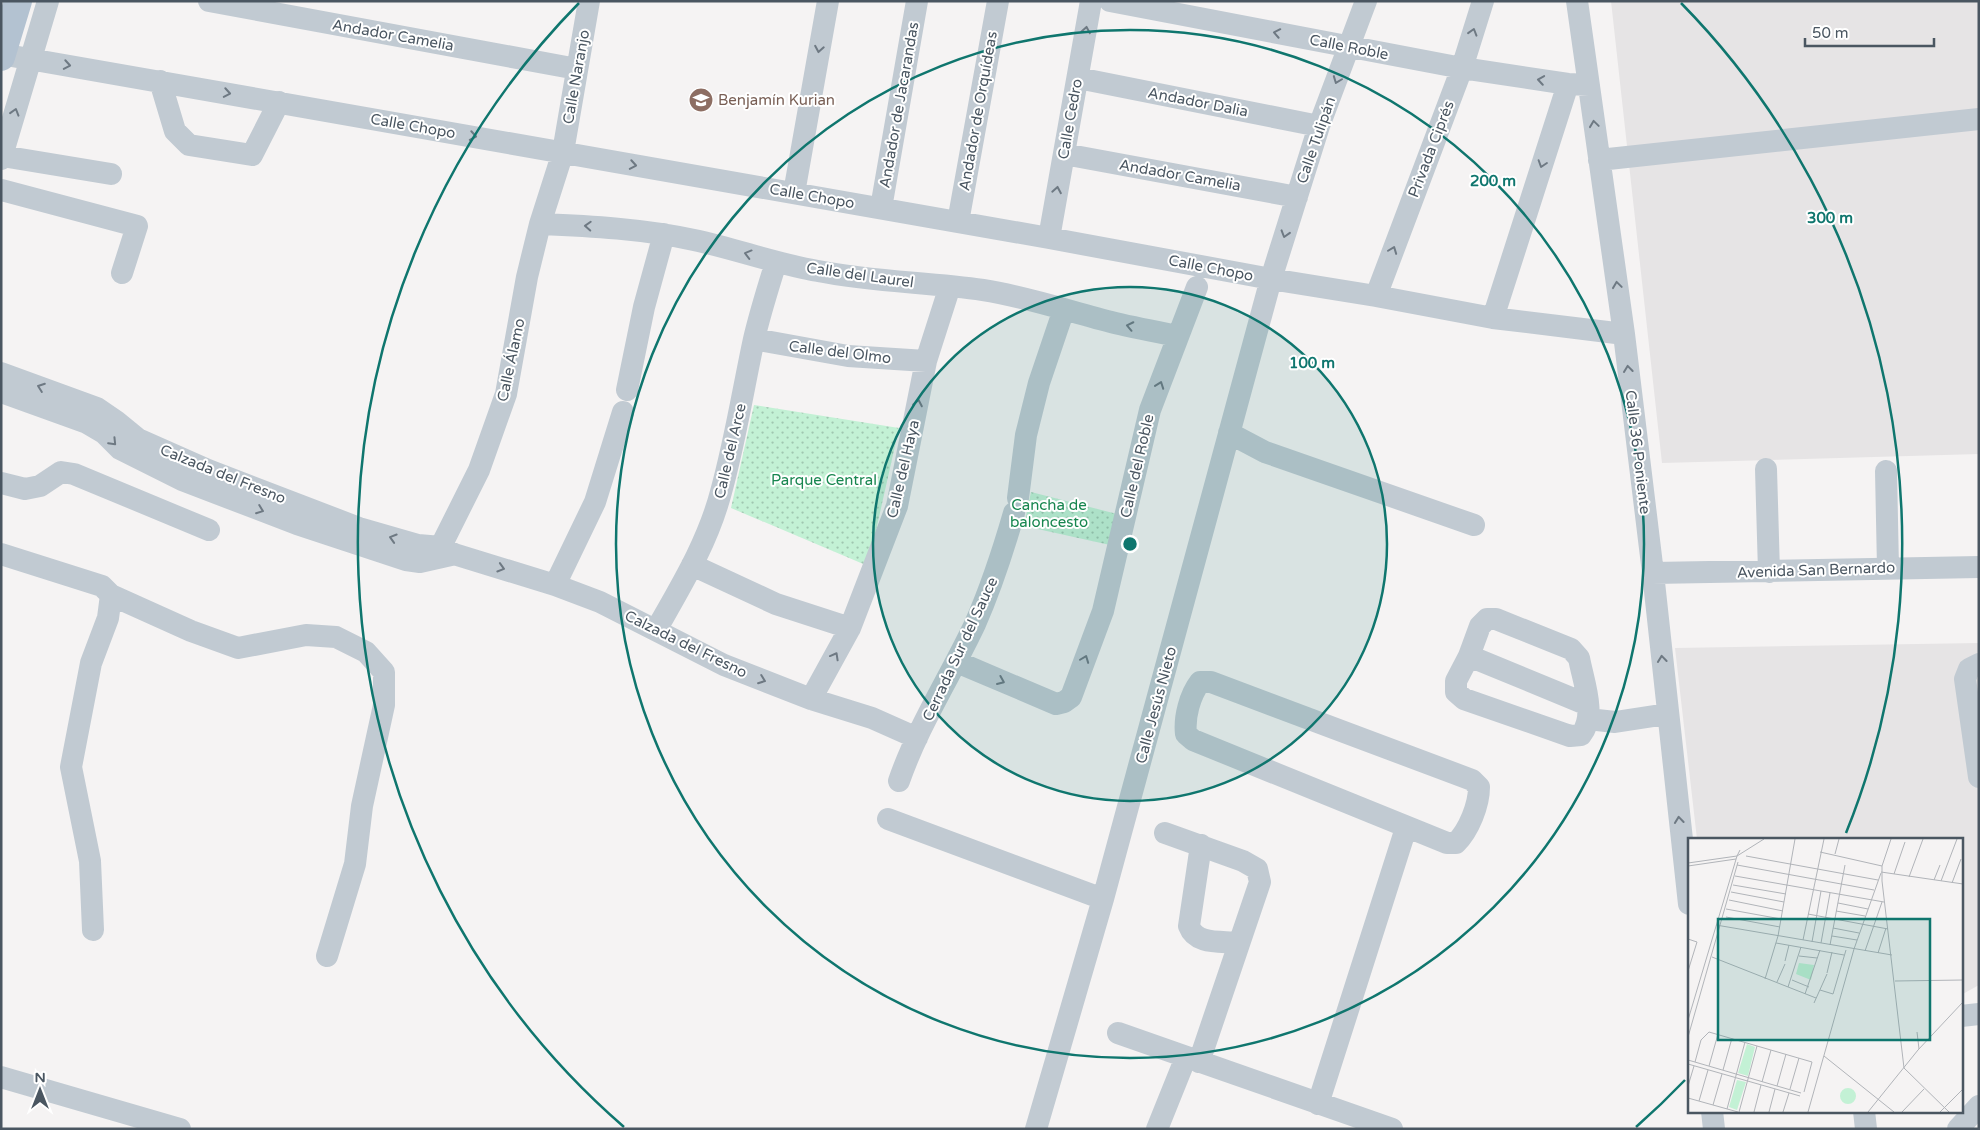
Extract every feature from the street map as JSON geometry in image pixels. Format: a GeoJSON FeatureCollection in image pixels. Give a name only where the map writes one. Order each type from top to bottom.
{"type":"FeatureCollection","features":[{"type":"Feature","properties":{"kind":"main road"},"geometry":{"type":"LineString","coordinates":[[2,55],[18,1]]}},
{"type":"Feature","properties":{"kind":"street"},"geometry":{"type":"LineString","coordinates":[[48,1],[2,158],[111,174]]}},
{"type":"Feature","properties":{"kind":"street","name":"Andador Camelia"},"geometry":{"type":"LineString","coordinates":[[209,1],[577,69]]}},
{"type":"Feature","properties":{"kind":"street","name":"Calle Naranjo"},"geometry":{"type":"LineString","coordinates":[[563,152],[589,1]]}},
{"type":"Feature","properties":{"kind":"street"},"geometry":{"type":"LineString","coordinates":[[794,193],[828,1]]}},
{"type":"Feature","properties":{"kind":"street","name":"Andador de Jacarandas"},"geometry":{"type":"LineString","coordinates":[[881,208],[917,1]]}},
{"type":"Feature","properties":{"kind":"street","name":"Andador de Orquídeas"},"geometry":{"type":"LineString","coordinates":[[958,222],[998,1]]}},
{"type":"Feature","properties":{"kind":"street","name":"Calle Cedro"},"geometry":{"type":"LineString","coordinates":[[1049,238],[1091,1]]}},
{"type":"Feature","properties":{"kind":"street","name":"Calle Roble"},"geometry":{"type":"LineString","coordinates":[[1110,1],[1462,68],[1578,85]]}},
{"type":"Feature","properties":{"kind":"street","name":"Calle Tulipán"},"geometry":{"type":"LineString","coordinates":[[1271,280],[1319,126],[1366,1]]}},
{"type":"Feature","properties":{"kind":"street","name":"Privada Ciprés"},"geometry":{"type":"LineString","coordinates":[[1376,296],[1462,68],[1483,1]]}},
{"type":"Feature","properties":{"kind":"street","name":"Calle 36 Poniente"},"geometry":{"type":"LineString","coordinates":[[1577,1],[1578,85],[1599,160],[1624,334],[1653,573],[1688,895]]}},
{"type":"Feature","properties":{"kind":"street","name":"Calle Chopo"},"geometry":{"type":"LineString","coordinates":[[2,55],[881,208],[1271,280],[1376,296],[1493,318],[1624,334]]}},
{"type":"Feature","properties":{"kind":"street","name":"Andador Dalia"},"geometry":{"type":"LineString","coordinates":[[1078,78],[1319,126]]}},
{"type":"Feature","properties":{"kind":"street"},"geometry":{"type":"LineString","coordinates":[[160,81],[175,131],[189,144],[252,155],[279,102]]}},
{"type":"Feature","properties":{"kind":"street"},"geometry":{"type":"LineString","coordinates":[[1493,318],[1578,85]]}},
{"type":"Feature","properties":{"kind":"street"},"geometry":{"type":"LineString","coordinates":[[1599,160],[1979,120]]}},
{"type":"Feature","properties":{"kind":"street","name":"Calle Álamo"},"geometry":{"type":"LineString","coordinates":[[443,553],[478,470],[506,394],[527,277],[540,224],[563,152]]}},
{"type":"Feature","properties":{"kind":"street","name":"Andador Camelia"},"geometry":{"type":"LineString","coordinates":[[1064,154],[1297,197]]}},
{"type":"Feature","properties":{"kind":"street"},"geometry":{"type":"LineString","coordinates":[[1,190],[137,226],[122,274]]}},
{"type":"Feature","properties":{"kind":"street","name":"Calle del Laurel"},"geometry":{"type":"LineString","coordinates":[[540,224],[595,226],[664,234],[818,272],[984,291],[1115,323],[1178,336]]}},
{"type":"Feature","properties":{"kind":"street"},"geometry":{"type":"LineString","coordinates":[[627,390],[644,307],[664,234]]}},
{"type":"Feature","properties":{"kind":"street","name":"Calle del Arce"},"geometry":{"type":"LineString","coordinates":[[656,630],[692,565],[710,526],[721,494],[737,429],[754,339],[776,262]]}},
{"type":"Feature","properties":{"kind":"street","name":"Calle Jesús Nieto"},"geometry":{"type":"LineString","coordinates":[[1036,1129],[1103,899],[1271,280]]}},
{"type":"Feature","properties":{"kind":"street","name":"Calle del Haya"},"geometry":{"type":"LineString","coordinates":[[812,698],[850,628],[897,506],[926,361],[950,286]]}},
{"type":"Feature","properties":{"kind":"street","name":"Calle del Roble"},"geometry":{"type":"LineString","coordinates":[[957,662],[1056,704],[1064,702],[1070,697],[1103,611],[1150,410],[1197,287]]}},
{"type":"Feature","properties":{"kind":"street","name":"Cerrada Sur del Sauce"},"geometry":{"type":"LineString","coordinates":[[899,781],[916,738],[957,662],[995,575],[1016,505],[1026,435],[1039,383],[1064,309]]}},
{"type":"Feature","properties":{"kind":"street","name":"Calle del Olmo"},"geometry":{"type":"LineString","coordinates":[[754,339],[848,356],[926,361]]}},
{"type":"Feature","properties":{"kind":"street","name":"Calzada del Fresno"},"geometry":{"type":"LineString","coordinates":[[1,373],[60,403],[208,470],[359,528],[555,585],[600,602],[724,665],[872,718],[916,738]]}},
{"type":"Feature","properties":{"kind":"street","name":"Calzada del Fresno"},"geometry":{"type":"LineString","coordinates":[[1,392],[60,403]]}},
{"type":"Feature","properties":{"kind":"street"},"geometry":{"type":"LineString","coordinates":[[555,585],[595,502],[623,412]]}},
{"type":"Feature","properties":{"kind":"street"},"geometry":{"type":"LineString","coordinates":[[1229,433],[1265,452],[1474,525]]}},
{"type":"Feature","properties":{"kind":"street"},"geometry":{"type":"LineString","coordinates":[[1766,468],[1769,572]]}},
{"type":"Feature","properties":{"kind":"street"},"geometry":{"type":"LineString","coordinates":[[1886,470],[1888,568]]}},
{"type":"Feature","properties":{"kind":"street"},"geometry":{"type":"LineString","coordinates":[[1,483],[25,489],[40,486],[61,472],[74,474],[210,530]]}},
{"type":"Feature","properties":{"kind":"street"},"geometry":{"type":"LineString","coordinates":[[1,554],[102,586],[111,595],[191,631],[238,648],[306,635],[336,637],[366,652],[384,672],[384,704],[362,806],[354,864],[327,956]]}},
{"type":"Feature","properties":{"kind":"street"},"geometry":{"type":"LineString","coordinates":[[692,565],[776,604],[850,628]]}},
{"type":"Feature","properties":{"kind":"street","name":"Avenida San Bernardo"},"geometry":{"type":"LineString","coordinates":[[1653,573],[1979,567]]}},
{"type":"Feature","properties":{"kind":"street"},"geometry":{"type":"LineString","coordinates":[[92,930],[90,861],[71,767],[91,663],[108,618],[111,595]]}},
{"type":"Feature","properties":{"kind":"street"},"geometry":{"type":"LineString","coordinates":[[1487,619],[1496,619],[1571,649],[1579,658],[1588,712],[1587,727],[1580,735],[1570,736],[1464,699],[1456,692],[1456,682],[1469,656],[1480,626],[1487,619]]}},
{"type":"Feature","properties":{"kind":"street"},"geometry":{"type":"LineString","coordinates":[[1469,656],[1588,712],[1615,722],[1668,714]]}},
{"type":"Feature","properties":{"kind":"street"},"geometry":{"type":"LineString","coordinates":[[1979,664],[1969,669],[1966,679],[1979,777]]}},
{"type":"Feature","properties":{"kind":"street"},"geometry":{"type":"LineString","coordinates":[[1200,682],[1211,682],[1472,780],[1479,786],[1479,796],[1476,804],[1463,836],[1456,844],[1446,844],[1406,828],[1193,740],[1186,734],[1185,725],[1194,691],[1200,682]]}},
{"type":"Feature","properties":{"kind":"street"},"geometry":{"type":"LineString","coordinates":[[888,819],[1103,899]]}},
{"type":"Feature","properties":{"kind":"street"},"geometry":{"type":"LineString","coordinates":[[1318,1104],[1406,828]]}},
{"type":"Feature","properties":{"kind":"street"},"geometry":{"type":"LineString","coordinates":[[1157,1129],[1192,1059],[1260,882],[1256,869],[1243,860],[1165,833]]}},
{"type":"Feature","properties":{"kind":"street"},"geometry":{"type":"LineString","coordinates":[[1201,846],[1189,926],[1192,934],[1200,939],[1238,943]]}},
{"type":"Feature","properties":{"kind":"street"},"geometry":{"type":"LineString","coordinates":[[1962,1016],[1979,1014]]}},
{"type":"Feature","properties":{"kind":"street"},"geometry":{"type":"LineString","coordinates":[[1118,1033],[1392,1129]]}},
{"type":"Feature","properties":{"kind":"street"},"geometry":{"type":"LineString","coordinates":[[1,1076],[126,1121],[180,1129]]}},
{"type":"Feature","properties":{"kind":"street"},"geometry":{"type":"LineString","coordinates":[[1956,1129],[1979,1106]]}},
{"type":"Feature","properties":{"kind":"street"},"geometry":{"type":"LineString","coordinates":[[1712,1112],[1714,1129]]}},
{"type":"Feature","properties":{"kind":"street"},"geometry":{"type":"LineString","coordinates":[[1864,1112],[1866,1129]]}},
{"type":"Feature","properties":{"kind":"street"},"geometry":{"type":"LineString","coordinates":[[1952,1112],[1956,1129]]}},
{"type":"Feature","properties":{"kind":"shaded area"},"geometry":{"type":"Polygon","coordinates":[[[1611,1],[1979,1],[1979,454],[1662,463],[1611,1]]]}},
{"type":"Feature","properties":{"kind":"shaded area"},"geometry":{"type":"Polygon","coordinates":[[[1979,643],[1979,985],[1962,994],[1962,838],[1697,838],[1675,648],[1979,643]]]}},
{"type":"Feature","properties":{"kind":"green space","name":"Parque Central"},"geometry":{"type":"Polygon","coordinates":[[[754,405],[899,428],[868,566],[731,508],[754,405]]]}},
{"type":"Feature","properties":{"kind":"green space","name":"Cancha de baloncesto"},"geometry":{"type":"Polygon","coordinates":[[[1031,492],[1117,514],[1110,545],[1024,526],[1031,492]]]}},
{"type":"Feature","properties":{"kind":"place","name":"Benjamín Kurian"},"geometry":{"type":"Point","coordinates":[701,100]}}]}
